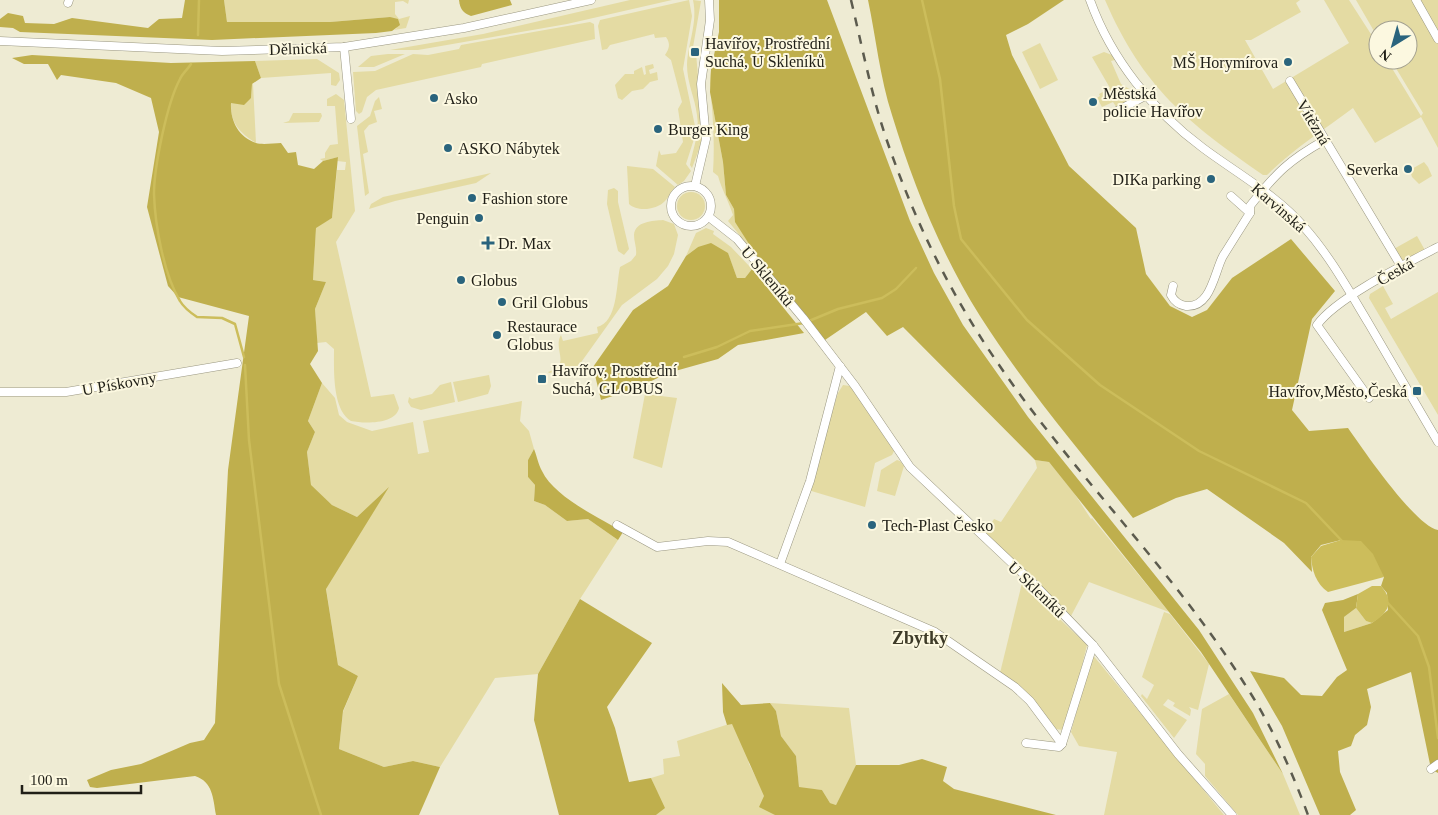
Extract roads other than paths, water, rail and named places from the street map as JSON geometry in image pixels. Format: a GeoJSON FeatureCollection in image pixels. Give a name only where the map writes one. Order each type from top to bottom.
{"type":"FeatureCollection","features":[{"type":"Feature","properties":{"kind":"street","name":"Dělnická"},"geometry":{"type":"LineString","coordinates":[[0,41],[222,51],[344,47],[464,28],[591,0]]}},
{"type":"Feature","properties":{"kind":"street"},"geometry":{"type":"LineString","coordinates":[[696,186],[706,139],[701,84],[710,20],[709,0]]}},
{"type":"Feature","properties":{"kind":"street","name":"Karvinská"},"geometry":{"type":"LineString","coordinates":[[1090,0],[1119,58],[1145,96],[1164,116],[1202,147],[1262,190],[1303,225],[1327,256],[1352,296],[1438,442]]}},
{"type":"Feature","properties":{"kind":"street"},"geometry":{"type":"LineString","coordinates":[[1416,0],[1438,39]]}},
{"type":"Feature","properties":{"kind":"street"},"geometry":{"type":"LineString","coordinates":[[344,47],[351,119]]}},
{"type":"Feature","properties":{"kind":"street","name":"Vítězná"},"geometry":{"type":"LineString","coordinates":[[1290,81],[1401,266]]}},
{"type":"Feature","properties":{"kind":"street"},"geometry":{"type":"LineString","coordinates":[[1117,111],[1145,96]]}},
{"type":"Feature","properties":{"kind":"street"},"geometry":{"type":"LineString","coordinates":[[1173,286],[1171,295],[1174,301],[1183,306],[1194,306],[1204,299],[1222,258],[1250,213],[1250,206],[1262,190],[1288,162],[1325,140]]}},
{"type":"Feature","properties":{"kind":"street"},"geometry":{"type":"LineString","coordinates":[[684,186],[696,186],[705,191],[711,200],[709,217],[702,223],[688,226],[679,222],[673,214],[671,204],[675,193],[684,186]]}},
{"type":"Feature","properties":{"kind":"street"},"geometry":{"type":"LineString","coordinates":[[1231,196],[1250,213]]}},
{"type":"Feature","properties":{"kind":"street","name":"U Skleníků"},"geometry":{"type":"LineString","coordinates":[[709,217],[737,239],[803,318],[840,366],[910,466],[1034,584],[1093,645],[1178,754],[1232,815]]}},
{"type":"Feature","properties":{"kind":"street","name":"Česká"},"geometry":{"type":"LineString","coordinates":[[1369,398],[1317,325],[1324,315],[1352,296],[1401,266],[1438,247]]}},
{"type":"Feature","properties":{"kind":"street","name":"U Pískovny"},"geometry":{"type":"LineString","coordinates":[[0,392],[66,392],[237,363]]}},
{"type":"Feature","properties":{"kind":"street"},"geometry":{"type":"LineString","coordinates":[[780,564],[810,481],[840,366]]}},
{"type":"Feature","properties":{"kind":"street"},"geometry":{"type":"LineString","coordinates":[[617,525],[657,547],[708,541],[728,542],[839,592],[904,617],[935,632],[1015,687],[1030,700],[1062,744]]}},
{"type":"Feature","properties":{"kind":"street"},"geometry":{"type":"LineString","coordinates":[[1026,743],[1059,748],[1062,744],[1093,645]]}},
{"type":"Feature","properties":{"kind":"waterway"},"geometry":{"type":"LineString","coordinates":[[198,35],[199,0]]}},
{"type":"Feature","properties":{"kind":"waterway"},"geometry":{"type":"LineString","coordinates":[[922,0],[940,79],[954,206],[961,239],[1027,320],[1100,385],[1199,451],[1306,503],[1343,542]]}},
{"type":"Feature","properties":{"kind":"waterway"},"geometry":{"type":"LineString","coordinates":[[191,64],[181,77],[170,103],[159,152],[154,194],[158,235],[169,278],[182,304],[197,317],[222,318],[235,324],[244,357]]}},
{"type":"Feature","properties":{"kind":"waterway"},"geometry":{"type":"LineString","coordinates":[[809,321],[838,309],[882,298],[896,289],[916,268]]}},
{"type":"Feature","properties":{"kind":"waterway"},"geometry":{"type":"LineString","coordinates":[[684,357],[717,347],[750,331],[804,323]]}},
{"type":"Feature","properties":{"kind":"waterway"},"geometry":{"type":"LineString","coordinates":[[245,365],[249,440],[279,684],[321,815]]}},
{"type":"Feature","properties":{"kind":"waterway"},"geometry":{"type":"LineString","coordinates":[[1387,602],[1418,636],[1429,667],[1438,738]]}},
{"type":"Feature","properties":{"kind":"railway"},"geometry":{"type":"LineString","coordinates":[[851,0],[886,138],[920,224],[947,280],[978,333],[1025,401],[1185,599],[1215,640],[1244,683],[1272,731],[1308,815]]}},
{"type":"Feature","properties":{"kind":"place","name":"Havířov, Prostřední Suchá, U Skleníků"},"geometry":{"type":"Point","coordinates":[695,52]}},
{"type":"Feature","properties":{"kind":"place","name":"MŠ Horymírova"},"geometry":{"type":"Point","coordinates":[1288,62]}},
{"type":"Feature","properties":{"kind":"place","name":"Asko"},"geometry":{"type":"Point","coordinates":[434,98]}},
{"type":"Feature","properties":{"kind":"place","name":"Městská policie Havířov"},"geometry":{"type":"Point","coordinates":[1093,102]}},
{"type":"Feature","properties":{"kind":"place","name":"Burger King"},"geometry":{"type":"Point","coordinates":[658,129]}},
{"type":"Feature","properties":{"kind":"place","name":"ASKO Nábytek"},"geometry":{"type":"Point","coordinates":[448,148]}},
{"type":"Feature","properties":{"kind":"place","name":"Severka"},"geometry":{"type":"Point","coordinates":[1408,169]}},
{"type":"Feature","properties":{"kind":"place","name":"DIKa parking"},"geometry":{"type":"Point","coordinates":[1211,179]}},
{"type":"Feature","properties":{"kind":"place","name":"Fashion store"},"geometry":{"type":"Point","coordinates":[472,198]}},
{"type":"Feature","properties":{"kind":"place","name":"Penguin"},"geometry":{"type":"Point","coordinates":[479,218]}},
{"type":"Feature","properties":{"kind":"place","name":"Dr. Max"},"geometry":{"type":"Point","coordinates":[488,243]}},
{"type":"Feature","properties":{"kind":"place","name":"Globus"},"geometry":{"type":"Point","coordinates":[461,280]}},
{"type":"Feature","properties":{"kind":"place","name":"Gril Globus"},"geometry":{"type":"Point","coordinates":[502,302]}},
{"type":"Feature","properties":{"kind":"place","name":"Restaurace Globus"},"geometry":{"type":"Point","coordinates":[497,335]}},
{"type":"Feature","properties":{"kind":"place","name":"Havířov, Prostřední Suchá, GLOBUS"},"geometry":{"type":"Point","coordinates":[542,379]}},
{"type":"Feature","properties":{"kind":"place","name":"Havířov,Město,Česká"},"geometry":{"type":"Point","coordinates":[1417,391]}},
{"type":"Feature","properties":{"kind":"place","name":"Tech-Plast Česko"},"geometry":{"type":"Point","coordinates":[872,525]}},
{"type":"Feature","properties":{"kind":"district","name":"Zbytky"},"geometry":{"type":"Point","coordinates":[920,638]}}]}
